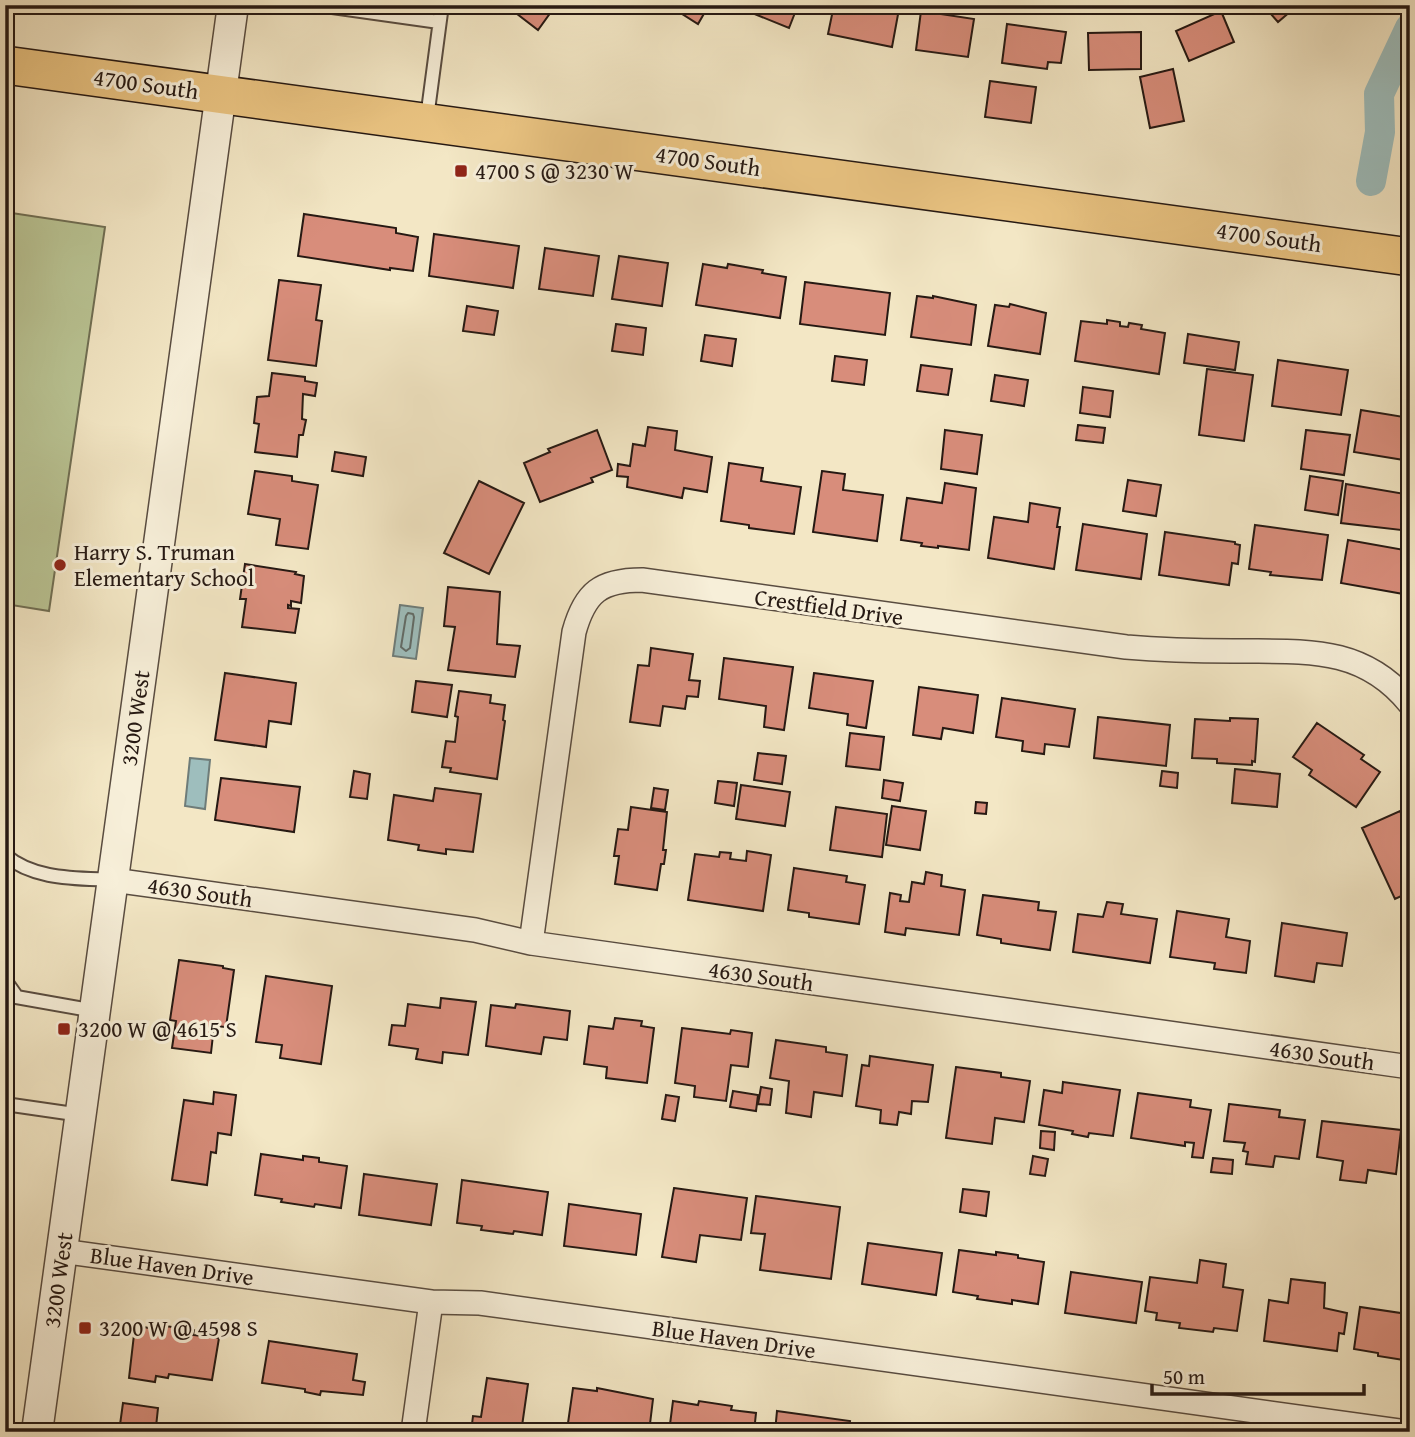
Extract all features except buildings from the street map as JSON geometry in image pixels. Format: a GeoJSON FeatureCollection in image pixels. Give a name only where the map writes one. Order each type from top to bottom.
{"type":"FeatureCollection","features":[{"type":"Feature","properties":{"kind":"main road","name":"4700 South"},"geometry":{"type":"LineString","coordinates":[[5,65],[1410,257]]}},
{"type":"Feature","properties":{"kind":"street","name":"3200 West"},"geometry":{"type":"LineString","coordinates":[[37,1432],[233,5]]}},
{"type":"Feature","properties":{"kind":"street","name":"Crestfield Drive"},"geometry":{"type":"LineString","coordinates":[[531,943],[574,632],[588,598],[608,584],[624,580],[642,580],[1126,647],[1317,652],[1354,662],[1372,671],[1390,683],[1410,704]]}},
{"type":"Feature","properties":{"kind":"street","name":"4630 South"},"geometry":{"type":"LineString","coordinates":[[113,880],[475,930],[531,943],[1410,1067]]}},
{"type":"Feature","properties":{"kind":"street","name":"Blue Haven Drive"},"geometry":{"type":"LineString","coordinates":[[61,1251],[431,1302],[480,1303],[1406,1432]]}},
{"type":"Feature","properties":{"kind":"street"},"geometry":{"type":"LineString","coordinates":[[413,1432],[431,1302]]}},
{"type":"Feature","properties":{"kind":"lane"},"geometry":{"type":"LineString","coordinates":[[318,5],[439,22]]}},
{"type":"Feature","properties":{"kind":"lane"},"geometry":{"type":"LineString","coordinates":[[426,122],[442,5]]}},
{"type":"Feature","properties":{"kind":"lane"},"geometry":{"type":"LineString","coordinates":[[5,855],[31,871],[74,878],[113,880]]}},
{"type":"Feature","properties":{"kind":"lane"},"geometry":{"type":"LineString","coordinates":[[5,980],[11,996],[96,1011]]}},
{"type":"Feature","properties":{"kind":"lane"},"geometry":{"type":"LineString","coordinates":[[5,1104],[81,1115]]}},
{"type":"Feature","properties":{"kind":"green space"},"geometry":{"type":"Polygon","coordinates":[[[5,212],[105,227],[49,611],[5,604],[5,212]]]}},
{"type":"Feature","properties":{"kind":"water"},"geometry":{"type":"Polygon","coordinates":[[[400,605],[423,608],[416,659],[393,656],[400,605]]]}},
{"type":"Feature","properties":{"kind":"water"},"geometry":{"type":"Polygon","coordinates":[[[190,758],[210,760],[205,809],[185,806],[190,758]]]}},
{"type":"Feature","properties":{"kind":"waterway"},"geometry":{"type":"LineString","coordinates":[[1371,181],[1380,132],[1379,94],[1410,28]]}},
{"type":"Feature","properties":{"kind":"place","name":"4700 S @ 3230 W"},"geometry":{"type":"Point","coordinates":[461,171]}},
{"type":"Feature","properties":{"kind":"place","name":"Harry S. Truman Elementary School"},"geometry":{"type":"Point","coordinates":[60,565]}},
{"type":"Feature","properties":{"kind":"place","name":"3200 W @ 4615 S"},"geometry":{"type":"Point","coordinates":[64,1029]}},
{"type":"Feature","properties":{"kind":"place","name":"3200 W @ 4598 S"},"geometry":{"type":"Point","coordinates":[85,1328]}}]}
